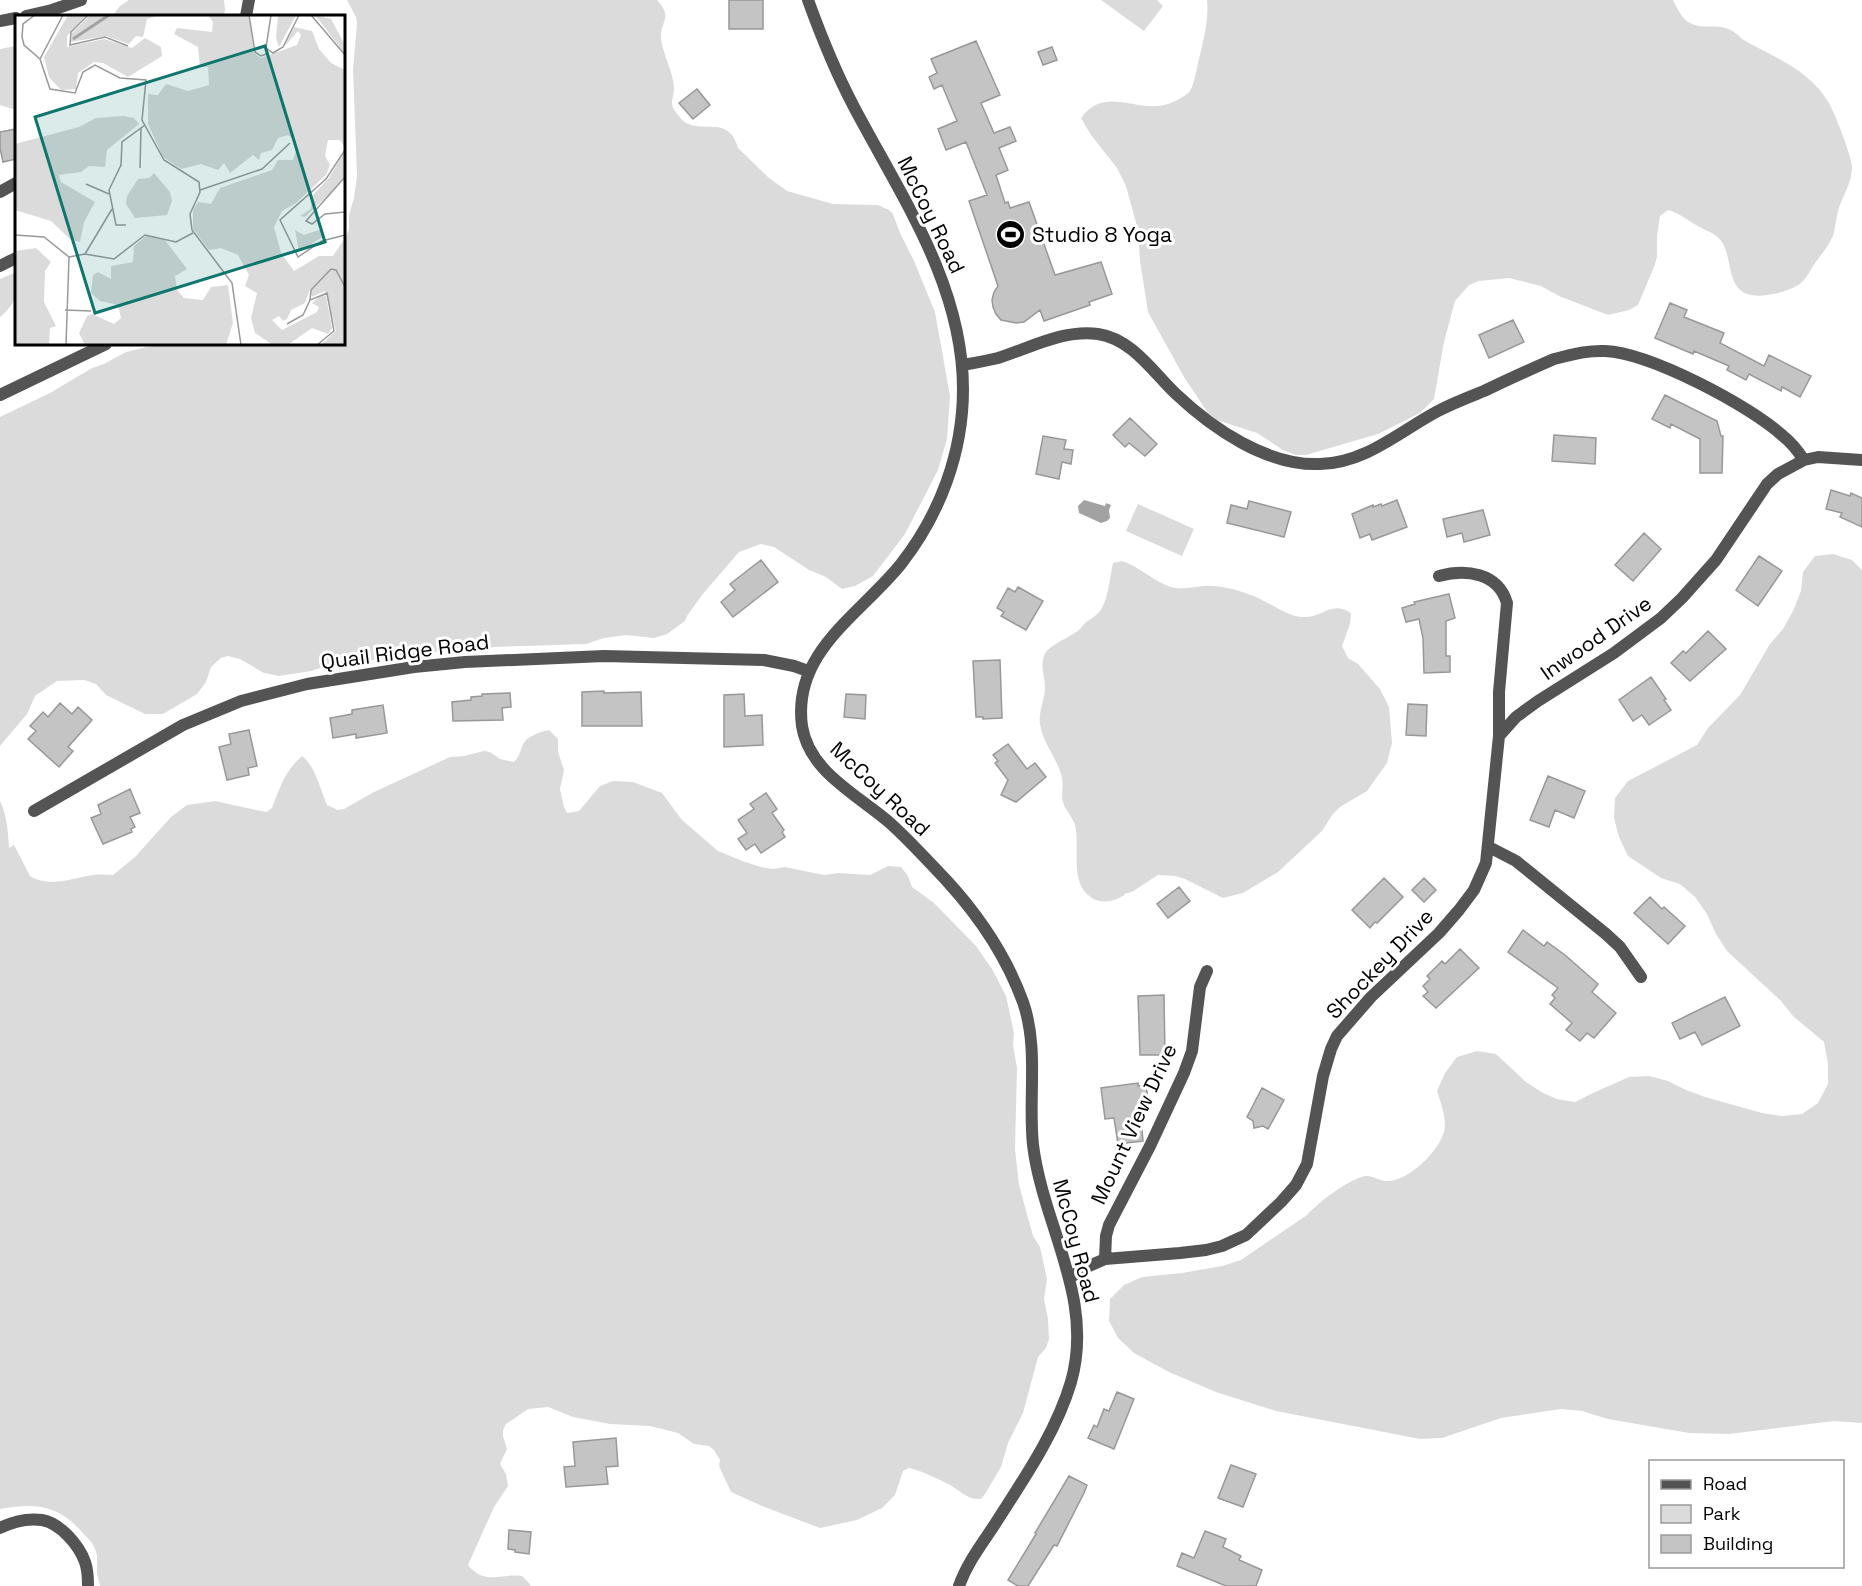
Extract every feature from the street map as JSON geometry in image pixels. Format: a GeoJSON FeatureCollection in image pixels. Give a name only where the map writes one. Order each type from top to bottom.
{"type":"FeatureCollection","features":[{"type":"Feature","properties":{"kind":"street"},"geometry":{"type":"LineString","coordinates":[[30,15],[81,0]]}},
{"type":"Feature","properties":{"kind":"street"},"geometry":{"type":"LineString","coordinates":[[246,15],[249,0]]}},
{"type":"Feature","properties":{"kind":"street","name":"McCoy Road"},"geometry":{"type":"LineString","coordinates":[[808,0],[852,103],[915,218],[935,261],[956,326],[963,391],[956,453],[948,482],[935,510],[901,564],[817,655],[808,671],[802,690],[803,730],[808,746],[819,764],[839,784],[891,824],[951,886],[975,915],[1012,974],[1029,1029],[1032,1125],[1038,1174],[1070,1278],[1078,1319],[1076,1362],[1063,1404],[1025,1476],[966,1568],[959,1586]]}},
{"type":"Feature","properties":{"kind":"street"},"geometry":{"type":"LineString","coordinates":[[0,21],[15,18]]}},
{"type":"Feature","properties":{"kind":"street"},"geometry":{"type":"LineString","coordinates":[[0,192],[15,184]]}},
{"type":"Feature","properties":{"kind":"street"},"geometry":{"type":"LineString","coordinates":[[0,266],[15,258]]}},
{"type":"Feature","properties":{"kind":"street"},"geometry":{"type":"LineString","coordinates":[[962,365],[998,358],[1063,336],[1082,333],[1108,336],[1125,344],[1197,412],[1238,441],[1283,459],[1320,464],[1354,458],[1370,452],[1437,411],[1554,359],[1582,352],[1604,351],[1636,357],[1658,365],[1725,397],[1782,434],[1804,460],[1818,457],[1862,460]]}},
{"type":"Feature","properties":{"kind":"street"},"geometry":{"type":"LineString","coordinates":[[0,395],[104,345]]}},
{"type":"Feature","properties":{"kind":"street","name":"Inwood Drive"},"geometry":{"type":"LineString","coordinates":[[1499,736],[1516,717],[1614,653],[1661,618],[1716,560],[1767,484],[1778,474],[1804,460]]}},
{"type":"Feature","properties":{"kind":"street","name":"Shockey Drive"},"geometry":{"type":"LineString","coordinates":[[1070,1278],[1092,1264],[1105,1259],[1189,1252],[1222,1246],[1246,1235],[1281,1202],[1296,1185],[1307,1164],[1324,1069],[1338,1035],[1371,997],[1439,933],[1459,910],[1481,876],[1489,847],[1492,788],[1499,736],[1499,692],[1507,603],[1504,593],[1496,584],[1484,577],[1454,572],[1438,576]]}},
{"type":"Feature","properties":{"kind":"street","name":"Quail Ridge Road"},"geometry":{"type":"LineString","coordinates":[[34,811],[183,725],[240,701],[316,682],[414,667],[465,662],[604,656],[741,658],[780,662],[808,671]]}},
{"type":"Feature","properties":{"kind":"street"},"geometry":{"type":"LineString","coordinates":[[1489,847],[1516,861],[1606,934],[1620,946],[1641,976]]}},
{"type":"Feature","properties":{"kind":"street","name":"Mount View Drive"},"geometry":{"type":"LineString","coordinates":[[1105,1259],[1109,1225],[1150,1146],[1192,1051],[1200,987],[1207,971]]}},
{"type":"Feature","properties":{"kind":"street"},"geometry":{"type":"LineString","coordinates":[[0,1528],[11,1523],[29,1520],[41,1520],[53,1524],[71,1540],[84,1560],[88,1586]]}},
{"type":"Feature","properties":{"kind":"green space"},"geometry":{"type":"Polygon","coordinates":[[[129,0],[224,0],[225,9],[224,15],[113,15],[129,0]]]}},
{"type":"Feature","properties":{"kind":"green space"},"geometry":{"type":"Polygon","coordinates":[[[347,0],[657,0],[665,11],[661,39],[674,83],[672,105],[682,120],[695,126],[723,128],[729,132],[738,148],[769,178],[787,191],[833,204],[878,205],[893,214],[935,312],[950,396],[947,439],[938,470],[905,534],[873,576],[855,586],[842,589],[826,577],[809,570],[774,547],[761,544],[739,552],[702,595],[685,621],[667,634],[654,638],[626,635],[604,638],[586,644],[494,647],[465,652],[429,652],[397,660],[344,660],[311,671],[279,676],[264,673],[240,659],[228,656],[221,658],[211,667],[206,682],[197,694],[163,714],[145,714],[106,695],[96,684],[84,680],[57,681],[35,696],[27,714],[0,746],[0,417],[126,352],[155,345],[345,345],[345,240],[349,229],[349,215],[357,176],[353,69],[356,17],[347,0]]]}},
{"type":"Feature","properties":{"kind":"green space"},"geometry":{"type":"Polygon","coordinates":[[[1101,0],[1157,0],[1163,6],[1144,31],[1101,0]]]}},
{"type":"Feature","properties":{"kind":"green space"},"geometry":{"type":"Polygon","coordinates":[[[1207,0],[1673,0],[1683,17],[1693,25],[1720,27],[1735,32],[1742,39],[1790,65],[1821,91],[1839,125],[1852,167],[1850,182],[1839,209],[1833,236],[1802,282],[1785,291],[1770,295],[1751,295],[1737,287],[1722,242],[1713,234],[1668,210],[1660,216],[1657,257],[1654,267],[1638,305],[1629,310],[1608,315],[1559,296],[1541,286],[1509,278],[1479,281],[1469,285],[1455,301],[1444,342],[1434,399],[1420,413],[1378,434],[1306,455],[1296,455],[1283,450],[1257,433],[1217,420],[1208,413],[1184,377],[1148,312],[1138,230],[1126,186],[1117,168],[1091,135],[1081,118],[1091,108],[1102,103],[1163,105],[1189,92],[1204,35],[1207,0]]]}},
{"type":"Feature","properties":{"kind":"green space"},"geometry":{"type":"Polygon","coordinates":[[[15,46],[15,110],[0,105],[0,49],[15,46]]]}},
{"type":"Feature","properties":{"kind":"green space"},"geometry":{"type":"Polygon","coordinates":[[[15,272],[15,297],[10,307],[0,317],[0,279],[15,272]]]}},
{"type":"Feature","properties":{"kind":"green space"},"geometry":{"type":"Polygon","coordinates":[[[1138,504],[1194,529],[1182,556],[1126,531],[1138,504]]]}},
{"type":"Feature","properties":{"kind":"green space"},"geometry":{"type":"Polygon","coordinates":[[[1833,554],[1852,560],[1862,570],[1862,1423],[1834,1421],[1729,1434],[1689,1433],[1608,1419],[1582,1411],[1561,1409],[1501,1418],[1442,1438],[1420,1439],[1276,1411],[1216,1392],[1169,1372],[1134,1353],[1118,1338],[1109,1321],[1110,1299],[1124,1285],[1142,1277],[1182,1273],[1241,1260],[1307,1215],[1326,1198],[1350,1182],[1365,1176],[1384,1181],[1396,1180],[1413,1171],[1422,1164],[1441,1140],[1445,1127],[1437,1091],[1445,1073],[1457,1057],[1477,1051],[1496,1054],[1526,1082],[1543,1093],[1557,1099],[1575,1102],[1629,1077],[1649,1076],[1668,1081],[1705,1097],[1762,1113],[1782,1116],[1802,1114],[1818,1103],[1828,1084],[1828,1064],[1824,1042],[1793,1016],[1780,1000],[1727,951],[1695,897],[1680,884],[1661,878],[1628,856],[1619,837],[1614,818],[1615,798],[1628,781],[1697,745],[1708,728],[1740,695],[1770,644],[1783,629],[1793,611],[1801,591],[1803,572],[1815,556],[1833,554]]]}},
{"type":"Feature","properties":{"kind":"green space"},"geometry":{"type":"Polygon","coordinates":[[[1122,561],[1171,587],[1209,586],[1232,589],[1255,596],[1297,616],[1310,617],[1332,609],[1344,609],[1351,613],[1350,624],[1342,646],[1348,658],[1358,664],[1380,689],[1389,707],[1392,743],[1387,763],[1367,791],[1340,807],[1322,831],[1278,872],[1243,893],[1223,898],[1185,879],[1158,875],[1132,892],[1111,901],[1101,901],[1088,895],[1082,889],[1079,881],[1075,825],[1064,805],[1060,771],[1044,738],[1040,724],[1045,688],[1043,660],[1049,649],[1077,631],[1100,611],[1107,595],[1113,563],[1122,561]]]}},
{"type":"Feature","properties":{"kind":"green space"},"geometry":{"type":"Polygon","coordinates":[[[549,730],[558,739],[558,752],[564,770],[560,789],[567,813],[579,811],[600,786],[613,781],[633,782],[662,793],[682,820],[718,851],[745,862],[773,869],[785,867],[824,875],[838,873],[870,875],[888,866],[901,867],[912,887],[934,903],[976,946],[992,969],[1006,996],[1014,1033],[1013,1045],[1017,1068],[1015,1149],[1019,1185],[1033,1236],[1040,1247],[1047,1279],[1044,1299],[1049,1339],[1046,1348],[1038,1357],[1023,1413],[1008,1443],[1001,1467],[981,1499],[968,1497],[940,1480],[909,1468],[903,1471],[895,1495],[882,1508],[857,1520],[820,1528],[731,1492],[719,1466],[720,1460],[714,1450],[709,1446],[694,1444],[678,1433],[650,1426],[610,1424],[573,1417],[548,1407],[528,1409],[506,1424],[503,1430],[507,1449],[500,1464],[506,1474],[508,1486],[494,1507],[468,1565],[487,1577],[522,1576],[530,1586],[100,1586],[94,1546],[63,1515],[34,1506],[0,1509],[0,801],[6,818],[9,848],[14,845],[30,876],[37,880],[53,882],[95,875],[113,875],[135,857],[171,817],[187,805],[215,801],[267,812],[272,808],[287,774],[302,756],[314,772],[327,805],[338,810],[450,757],[484,751],[500,759],[514,762],[526,740],[549,730]]]}},
{"type":"Feature","properties":{"kind":"shaded area"},"geometry":{"type":"Polygon","coordinates":[[[1084,500],[1105,506],[1106,503],[1111,505],[1110,518],[1101,523],[1079,513],[1078,506],[1084,500]]]}},
{"type":"Feature","properties":{"kind":"building"},"geometry":{"type":"Polygon","coordinates":[[[729,0],[763,0],[763,29],[729,29],[729,0]]]}},
{"type":"Feature","properties":{"kind":"building"},"geometry":{"type":"Polygon","coordinates":[[[976,41],[1000,95],[981,103],[994,133],[1010,127],[1016,141],[999,148],[1008,170],[996,175],[1005,203],[1008,202],[1010,208],[1029,202],[1055,275],[1101,262],[1112,294],[1089,302],[1090,305],[1044,321],[1040,310],[1024,322],[1016,323],[1001,320],[996,314],[992,300],[998,286],[969,201],[987,195],[966,142],[946,150],[938,129],[957,121],[942,85],[934,89],[929,77],[937,73],[931,59],[976,41]]]}},
{"type":"Feature","properties":{"kind":"building"},"geometry":{"type":"Polygon","coordinates":[[[1052,47],[1057,60],[1043,65],[1038,52],[1052,47]]]}},
{"type":"Feature","properties":{"kind":"building"},"geometry":{"type":"Polygon","coordinates":[[[697,89],[710,105],[693,119],[679,103],[697,89]]]}},
{"type":"Feature","properties":{"kind":"building"},"geometry":{"type":"Polygon","coordinates":[[[15,129],[15,159],[3,162],[0,132],[15,129]]]}},
{"type":"Feature","properties":{"kind":"building"},"geometry":{"type":"Polygon","coordinates":[[[1670,303],[1687,310],[1684,317],[1724,333],[1720,343],[1764,366],[1769,355],[1811,376],[1800,397],[1782,387],[1781,391],[1749,374],[1746,380],[1727,370],[1729,366],[1655,338],[1670,303]]]}},
{"type":"Feature","properties":{"kind":"building"},"geometry":{"type":"Polygon","coordinates":[[[1513,320],[1524,342],[1489,358],[1479,335],[1513,320]]]}},
{"type":"Feature","properties":{"kind":"building"},"geometry":{"type":"Polygon","coordinates":[[[1665,395],[1717,421],[1721,436],[1723,436],[1722,473],[1700,473],[1700,439],[1671,424],[1670,428],[1652,419],[1665,395]]]}},
{"type":"Feature","properties":{"kind":"building"},"geometry":{"type":"Polygon","coordinates":[[[1130,418],[1157,444],[1145,456],[1129,443],[1125,447],[1113,435],[1130,418]]]}},
{"type":"Feature","properties":{"kind":"building"},"geometry":{"type":"Polygon","coordinates":[[[1554,435],[1596,438],[1595,464],[1552,461],[1554,435]]]}},
{"type":"Feature","properties":{"kind":"building"},"geometry":{"type":"Polygon","coordinates":[[[1043,436],[1066,440],[1064,449],[1073,450],[1071,464],[1062,462],[1059,479],[1036,474],[1043,436]]]}},
{"type":"Feature","properties":{"kind":"building"},"geometry":{"type":"Polygon","coordinates":[[[1831,490],[1850,496],[1851,493],[1862,498],[1862,527],[1840,517],[1842,513],[1826,509],[1831,490]]]}},
{"type":"Feature","properties":{"kind":"building"},"geometry":{"type":"Polygon","coordinates":[[[1397,500],[1407,527],[1372,540],[1370,534],[1360,538],[1352,514],[1373,505],[1373,507],[1381,504],[1382,506],[1397,500]]]}},
{"type":"Feature","properties":{"kind":"building"},"geometry":{"type":"Polygon","coordinates":[[[1249,501],[1291,512],[1284,537],[1227,523],[1231,505],[1247,509],[1249,501]]]}},
{"type":"Feature","properties":{"kind":"building"},"geometry":{"type":"Polygon","coordinates":[[[1483,510],[1490,535],[1464,542],[1462,533],[1447,537],[1443,519],[1483,510]]]}},
{"type":"Feature","properties":{"kind":"building"},"geometry":{"type":"Polygon","coordinates":[[[1644,533],[1661,549],[1633,581],[1615,565],[1644,533]]]}},
{"type":"Feature","properties":{"kind":"building"},"geometry":{"type":"Polygon","coordinates":[[[1759,556],[1782,571],[1758,606],[1736,590],[1759,556]]]}},
{"type":"Feature","properties":{"kind":"building"},"geometry":{"type":"Polygon","coordinates":[[[761,560],[778,582],[733,617],[721,602],[735,590],[730,584],[761,560]]]}},
{"type":"Feature","properties":{"kind":"building"},"geometry":{"type":"Polygon","coordinates":[[[1018,587],[1043,601],[1026,630],[1001,616],[1004,612],[997,608],[1008,588],[1015,592],[1018,587]]]}},
{"type":"Feature","properties":{"kind":"building"},"geometry":{"type":"Polygon","coordinates":[[[1449,594],[1455,618],[1446,621],[1446,656],[1450,656],[1450,672],[1424,673],[1423,638],[1419,619],[1406,622],[1402,608],[1415,604],[1414,602],[1449,594]]]}},
{"type":"Feature","properties":{"kind":"building"},"geometry":{"type":"Polygon","coordinates":[[[1708,631],[1726,649],[1690,681],[1671,663],[1683,651],[1686,653],[1708,631]]]}},
{"type":"Feature","properties":{"kind":"building"},"geometry":{"type":"Polygon","coordinates":[[[1000,660],[1002,718],[976,717],[973,661],[1000,660]]]}},
{"type":"Feature","properties":{"kind":"building"},"geometry":{"type":"Polygon","coordinates":[[[1651,677],[1671,710],[1649,725],[1642,715],[1633,721],[1619,700],[1651,677]]]}},
{"type":"Feature","properties":{"kind":"building"},"geometry":{"type":"Polygon","coordinates":[[[604,691],[604,693],[641,692],[642,726],[582,726],[582,692],[604,691]]]}},
{"type":"Feature","properties":{"kind":"building"},"geometry":{"type":"Polygon","coordinates":[[[510,693],[511,707],[502,708],[503,720],[453,721],[452,702],[471,700],[471,697],[482,696],[482,694],[510,693]]]}},
{"type":"Feature","properties":{"kind":"building"},"geometry":{"type":"Polygon","coordinates":[[[744,694],[745,716],[762,715],[763,745],[724,747],[724,695],[744,694]]]}},
{"type":"Feature","properties":{"kind":"building"},"geometry":{"type":"Polygon","coordinates":[[[846,694],[866,695],[865,719],[844,717],[846,694]]]}},
{"type":"Feature","properties":{"kind":"building"},"geometry":{"type":"Polygon","coordinates":[[[60,703],[72,714],[78,707],[92,720],[68,747],[73,751],[59,767],[28,739],[36,731],[30,726],[43,712],[48,717],[60,703]]]}},
{"type":"Feature","properties":{"kind":"building"},"geometry":{"type":"Polygon","coordinates":[[[1408,704],[1427,705],[1426,736],[1406,735],[1408,704]]]}},
{"type":"Feature","properties":{"kind":"building"},"geometry":{"type":"Polygon","coordinates":[[[383,705],[387,733],[356,738],[356,734],[333,738],[330,718],[352,714],[352,710],[383,705]]]}},
{"type":"Feature","properties":{"kind":"building"},"geometry":{"type":"Polygon","coordinates":[[[249,730],[257,766],[248,768],[249,775],[227,780],[219,747],[231,744],[229,734],[249,730]]]}},
{"type":"Feature","properties":{"kind":"building"},"geometry":{"type":"Polygon","coordinates":[[[1008,744],[1027,769],[1035,763],[1046,777],[1016,802],[1001,795],[1008,780],[995,763],[998,761],[993,755],[1008,744]]]}},
{"type":"Feature","properties":{"kind":"building"},"geometry":{"type":"Polygon","coordinates":[[[1548,776],[1585,791],[1574,818],[1555,810],[1549,827],[1530,820],[1548,776]]]}},
{"type":"Feature","properties":{"kind":"building"},"geometry":{"type":"Polygon","coordinates":[[[130,789],[140,813],[130,817],[135,827],[131,829],[132,832],[103,844],[91,818],[101,814],[98,805],[130,789]]]}},
{"type":"Feature","properties":{"kind":"building"},"geometry":{"type":"Polygon","coordinates":[[[766,793],[777,809],[772,813],[784,830],[782,832],[785,837],[761,853],[755,844],[746,850],[738,839],[747,833],[738,820],[754,809],[750,804],[766,793]]]}},
{"type":"Feature","properties":{"kind":"building"},"geometry":{"type":"Polygon","coordinates":[[[1384,878],[1403,897],[1370,928],[1352,910],[1384,878]]]}},
{"type":"Feature","properties":{"kind":"building"},"geometry":{"type":"Polygon","coordinates":[[[1424,878],[1436,890],[1424,902],[1412,890],[1424,878]]]}},
{"type":"Feature","properties":{"kind":"building"},"geometry":{"type":"Polygon","coordinates":[[[1179,887],[1190,901],[1168,918],[1157,904],[1179,887]]]}},
{"type":"Feature","properties":{"kind":"building"},"geometry":{"type":"Polygon","coordinates":[[[1650,897],[1685,926],[1668,944],[1634,913],[1650,897]]]}},
{"type":"Feature","properties":{"kind":"building"},"geometry":{"type":"Polygon","coordinates":[[[1523,930],[1544,946],[1547,942],[1598,984],[1592,992],[1616,1013],[1594,1038],[1587,1033],[1580,1041],[1566,1030],[1572,1023],[1550,1004],[1555,998],[1552,995],[1558,988],[1508,952],[1523,930]]]}},
{"type":"Feature","properties":{"kind":"building"},"geometry":{"type":"Polygon","coordinates":[[[1460,949],[1479,968],[1436,1008],[1423,996],[1428,992],[1423,986],[1430,979],[1427,976],[1442,961],[1445,964],[1460,949]]]}},
{"type":"Feature","properties":{"kind":"building"},"geometry":{"type":"Polygon","coordinates":[[[1164,995],[1165,1055],[1140,1055],[1138,996],[1164,995]]]}},
{"type":"Feature","properties":{"kind":"building"},"geometry":{"type":"Polygon","coordinates":[[[1725,997],[1740,1026],[1702,1045],[1695,1032],[1680,1039],[1672,1023],[1725,997]]]}},
{"type":"Feature","properties":{"kind":"building"},"geometry":{"type":"Polygon","coordinates":[[[1138,1083],[1138,1086],[1146,1085],[1149,1106],[1140,1107],[1143,1141],[1118,1144],[1114,1118],[1105,1119],[1101,1088],[1138,1083]]]}},
{"type":"Feature","properties":{"kind":"building"},"geometry":{"type":"Polygon","coordinates":[[[1262,1088],[1284,1100],[1268,1129],[1263,1126],[1254,1128],[1253,1121],[1247,1117],[1262,1088]]]}},
{"type":"Feature","properties":{"kind":"building"},"geometry":{"type":"Polygon","coordinates":[[[1117,1392],[1134,1399],[1114,1449],[1088,1438],[1094,1425],[1097,1427],[1104,1409],[1109,1411],[1117,1392]]]}},
{"type":"Feature","properties":{"kind":"building"},"geometry":{"type":"Polygon","coordinates":[[[616,1438],[618,1466],[606,1467],[608,1484],[566,1487],[564,1467],[575,1466],[573,1442],[616,1438]]]}},
{"type":"Feature","properties":{"kind":"building"},"geometry":{"type":"Polygon","coordinates":[[[1231,1465],[1256,1474],[1243,1507],[1218,1498],[1231,1465]]]}},
{"type":"Feature","properties":{"kind":"building"},"geometry":{"type":"Polygon","coordinates":[[[1069,1476],[1087,1485],[1084,1493],[1057,1546],[1054,1545],[1028,1586],[1018,1586],[1008,1580],[1069,1476]]]}},
{"type":"Feature","properties":{"kind":"building"},"geometry":{"type":"Polygon","coordinates":[[[509,1530],[531,1532],[529,1554],[508,1549],[509,1530]]]}},
{"type":"Feature","properties":{"kind":"building"},"geometry":{"type":"Polygon","coordinates":[[[1205,1531],[1226,1539],[1223,1547],[1241,1556],[1239,1560],[1262,1570],[1256,1586],[1226,1586],[1177,1566],[1182,1553],[1194,1558],[1205,1531]]]}},
{"type":"Feature","properties":{"kind":"place","name":"Studio 8 Yoga"},"geometry":{"type":"Point","coordinates":[1011,235]}}]}
